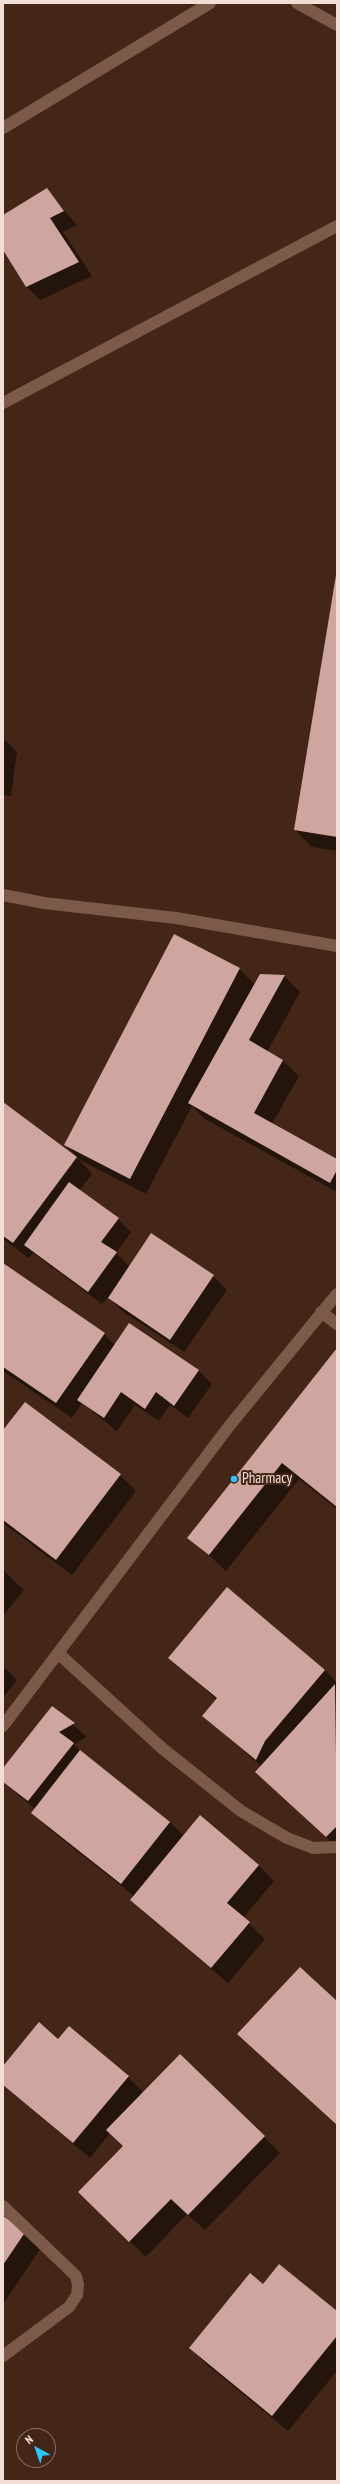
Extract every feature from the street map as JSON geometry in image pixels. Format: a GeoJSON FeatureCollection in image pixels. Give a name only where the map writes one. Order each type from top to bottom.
{"type":"FeatureCollection","features":[{"type":"Feature","properties":{"kind":"street"},"geometry":{"type":"LineString","coordinates":[[3,128],[210,3]]}},
{"type":"Feature","properties":{"kind":"street"},"geometry":{"type":"LineString","coordinates":[[297,3],[337,25]]}},
{"type":"Feature","properties":{"kind":"street"},"geometry":{"type":"LineString","coordinates":[[3,403],[337,226]]}},
{"type":"Feature","properties":{"kind":"street"},"geometry":{"type":"LineString","coordinates":[[3,895],[44,903],[176,918],[337,946]]}},
{"type":"Feature","properties":{"kind":"street"},"geometry":{"type":"LineString","coordinates":[[3,1726],[59,1654],[230,1425],[337,1294]]}},
{"type":"Feature","properties":{"kind":"street"},"geometry":{"type":"LineString","coordinates":[[321,1312],[337,1324]]}},
{"type":"Feature","properties":{"kind":"street"},"geometry":{"type":"LineString","coordinates":[[59,1654],[162,1749],[241,1811],[287,1838],[313,1848],[337,1847]]}},
{"type":"Feature","properties":{"kind":"street"},"geometry":{"type":"LineString","coordinates":[[3,2206],[76,2276],[78,2285],[77,2294],[69,2307],[3,2356]]}},
{"type":"Feature","properties":{"kind":"building"},"geometry":{"type":"Polygon","coordinates":[[[47,188],[64,211],[50,218],[79,262],[26,287],[3,250],[3,215],[47,188]]]}},
{"type":"Feature","properties":{"kind":"building"},"geometry":{"type":"Polygon","coordinates":[[[337,575],[337,837],[294,830],[337,575]]]}},
{"type":"Feature","properties":{"kind":"building"},"geometry":{"type":"Polygon","coordinates":[[[174,934],[240,968],[130,1179],[64,1145],[174,934]]]}},
{"type":"Feature","properties":{"kind":"building"},"geometry":{"type":"Polygon","coordinates":[[[260,974],[285,975],[249,1040],[283,1060],[254,1113],[337,1159],[337,1170],[330,1183],[188,1103],[260,974]]]}},
{"type":"Feature","properties":{"kind":"building"},"geometry":{"type":"Polygon","coordinates":[[[3,1102],[77,1157],[13,1243],[3,1236],[3,1102]]]}},
{"type":"Feature","properties":{"kind":"building"},"geometry":{"type":"Polygon","coordinates":[[[69,1182],[119,1218],[101,1242],[117,1252],[88,1292],[24,1245],[69,1182]]]}},
{"type":"Feature","properties":{"kind":"building"},"geometry":{"type":"Polygon","coordinates":[[[151,1233],[214,1275],[170,1340],[108,1298],[151,1233]]]}},
{"type":"Feature","properties":{"kind":"building"},"geometry":{"type":"Polygon","coordinates":[[[3,1263],[105,1333],[56,1403],[3,1367],[3,1263]]]}},
{"type":"Feature","properties":{"kind":"building"},"geometry":{"type":"Polygon","coordinates":[[[129,1323],[199,1370],[174,1406],[156,1392],[145,1409],[121,1392],[104,1418],[77,1400],[129,1323]]]}},
{"type":"Feature","properties":{"kind":"building"},"geometry":{"type":"Polygon","coordinates":[[[337,1348],[337,1507],[282,1463],[209,1555],[187,1538],[337,1348]]]}},
{"type":"Feature","properties":{"kind":"building"},"geometry":{"type":"Polygon","coordinates":[[[25,1402],[121,1474],[56,1560],[3,1520],[3,1430],[25,1402]]]}},
{"type":"Feature","properties":{"kind":"building"},"geometry":{"type":"Polygon","coordinates":[[[227,1587],[325,1670],[265,1741],[256,1760],[202,1716],[217,1698],[168,1658],[227,1587]]]}},
{"type":"Feature","properties":{"kind":"building"},"geometry":{"type":"Polygon","coordinates":[[[335,1684],[337,1826],[326,1837],[255,1772],[335,1684]]]}},
{"type":"Feature","properties":{"kind":"building"},"geometry":{"type":"Polygon","coordinates":[[[52,1706],[75,1723],[59,1732],[74,1743],[28,1801],[3,1782],[3,1768],[52,1706]]]}},
{"type":"Feature","properties":{"kind":"building"},"geometry":{"type":"Polygon","coordinates":[[[80,1750],[170,1822],[121,1884],[31,1813],[80,1750]]]}},
{"type":"Feature","properties":{"kind":"building"},"geometry":{"type":"Polygon","coordinates":[[[200,1815],[259,1865],[227,1903],[250,1922],[211,1968],[130,1900],[200,1815]]]}},
{"type":"Feature","properties":{"kind":"building"},"geometry":{"type":"Polygon","coordinates":[[[300,1967],[337,2001],[337,2125],[237,2034],[300,1967]]]}},
{"type":"Feature","properties":{"kind":"building"},"geometry":{"type":"Polygon","coordinates":[[[39,2022],[58,2039],[69,2026],[129,2076],[73,2143],[3,2085],[3,2066],[39,2022]]]}},
{"type":"Feature","properties":{"kind":"building"},"geometry":{"type":"Polygon","coordinates":[[[180,2054],[265,2136],[188,2215],[171,2199],[129,2242],[78,2192],[123,2146],[106,2130],[180,2054]]]}},
{"type":"Feature","properties":{"kind":"building"},"geometry":{"type":"Polygon","coordinates":[[[3,2216],[26,2231],[3,2265],[3,2216]]]}},
{"type":"Feature","properties":{"kind":"building"},"geometry":{"type":"Polygon","coordinates":[[[279,2264],[337,2311],[337,2336],[272,2416],[189,2348],[250,2273],[263,2284],[279,2264]]]}},
{"type":"Feature","properties":{"kind":"place","name":"Pharmacy"},"geometry":{"type":"Point","coordinates":[234,1479]}}]}
